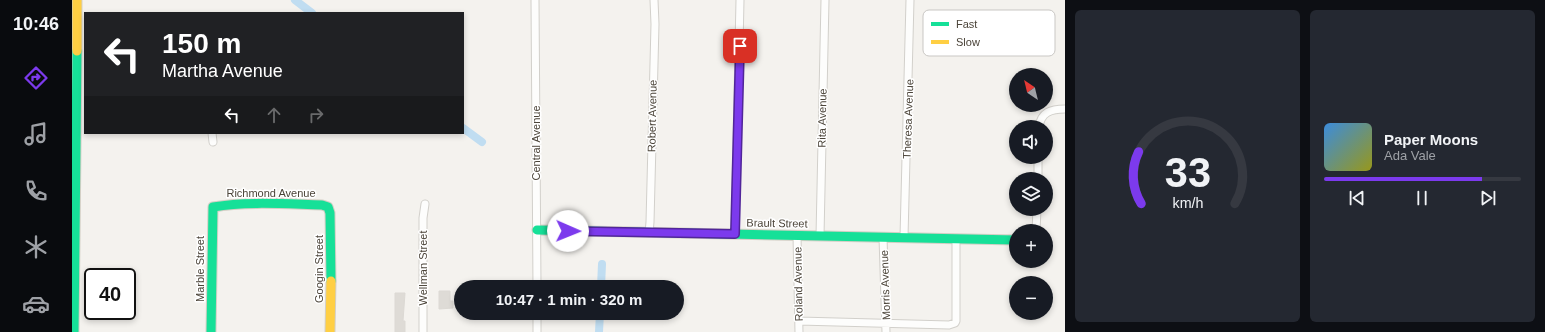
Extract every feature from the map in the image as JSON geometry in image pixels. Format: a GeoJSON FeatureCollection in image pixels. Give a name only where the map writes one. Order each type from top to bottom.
{"type":"FeatureCollection","features":[{"type":"Feature","properties":{"kind":"street"},"geometry":{"type":"LineString","coordinates":[[74,332],[78,36],[76,0]]}},
{"type":"Feature","properties":{"kind":"street","name":"Central Avenue"},"geometry":{"type":"LineString","coordinates":[[535,0],[537,280]]}},
{"type":"Feature","properties":{"kind":"street","name":"Robert Avenue"},"geometry":{"type":"LineString","coordinates":[[649,233],[655,24],[654,0]]}},
{"type":"Feature","properties":{"kind":"street"},"geometry":{"type":"LineString","coordinates":[[735,234],[740,0]]}},
{"type":"Feature","properties":{"kind":"street","name":"Rita Avenue"},"geometry":{"type":"LineString","coordinates":[[820,236],[825,0]]}},
{"type":"Feature","properties":{"kind":"street","name":"Theresa Avenue"},"geometry":{"type":"LineString","coordinates":[[904,237],[910,0]]}},
{"type":"Feature","properties":{"kind":"street"},"geometry":{"type":"LineString","coordinates":[[1040,120],[1048,111],[1065,109]]}},
{"type":"Feature","properties":{"kind":"street"},"geometry":{"type":"LineString","coordinates":[[212,134],[212,142]]}},
{"type":"Feature","properties":{"kind":"street","name":"Richmond Avenue"},"geometry":{"type":"LineString","coordinates":[[214,207],[246,204],[322,205],[328,207]]}},
{"type":"Feature","properties":{"kind":"street","name":"Wellman Street"},"geometry":{"type":"LineString","coordinates":[[423,332],[423,218],[425,204]]}},
{"type":"Feature","properties":{"kind":"street","name":"Marble Street"},"geometry":{"type":"LineString","coordinates":[[211,332],[212,217],[214,207]]}},
{"type":"Feature","properties":{"kind":"street","name":"Googin Street"},"geometry":{"type":"LineString","coordinates":[[328,207],[330,213],[331,253],[330,332]]}},
{"type":"Feature","properties":{"kind":"street","name":"Brault Street"},"geometry":{"type":"LineString","coordinates":[[537,230],[1009,240]]}},
{"type":"Feature","properties":{"kind":"street","name":"Roland Avenue"},"geometry":{"type":"LineString","coordinates":[[797,235],[799,332]]}},
{"type":"Feature","properties":{"kind":"street","name":"Morris Avenue"},"geometry":{"type":"LineString","coordinates":[[883,237],[886,332]]}},
{"type":"Feature","properties":{"kind":"street"},"geometry":{"type":"LineString","coordinates":[[799,321],[886,324],[890,322],[949,325],[955,323],[956,239]]}},
{"type":"Feature","properties":{"kind":"street"},"geometry":{"type":"LineString","coordinates":[[537,320],[537,332]]}},
{"type":"Feature","properties":{"kind":"building"},"geometry":{"type":"Polygon","coordinates":[[[439,291],[450,291],[450,301],[453,301],[453,308],[439,309],[439,291]]]}},
{"type":"Feature","properties":{"kind":"building"},"geometry":{"type":"Polygon","coordinates":[[[395,293],[405,293],[403,321],[405,321],[405,332],[395,332],[395,293]]]}},
{"type":"Feature","properties":{"kind":"waterway"},"geometry":{"type":"LineString","coordinates":[[295,0],[311,12]]}},
{"type":"Feature","properties":{"kind":"waterway"},"geometry":{"type":"LineString","coordinates":[[464,129],[482,142]]}},
{"type":"Feature","properties":{"kind":"waterway"},"geometry":{"type":"LineString","coordinates":[[601,280],[602,264]]}},
{"type":"Feature","properties":{"kind":"waterway"},"geometry":{"type":"LineString","coordinates":[[599,332],[600,320]]}},
{"type":"Feature","properties":{"kind":"traffic: fast"},"geometry":{"type":"LineString","coordinates":[[74,332],[77,51]]}},
{"type":"Feature","properties":{"kind":"traffic: fast"},"geometry":{"type":"LineString","coordinates":[[211,332],[213,207],[267,203],[322,205],[328,207],[330,213],[331,281]]}},
{"type":"Feature","properties":{"kind":"traffic: fast"},"geometry":{"type":"LineString","coordinates":[[537,230],[1009,240]]}},
{"type":"Feature","properties":{"kind":"traffic: slow"},"geometry":{"type":"LineString","coordinates":[[77,0],[77,51]]}},
{"type":"Feature","properties":{"kind":"traffic: slow"},"geometry":{"type":"LineString","coordinates":[[330,332],[331,281]]}},
{"type":"Feature","properties":{"kind":"route"},"geometry":{"type":"LineString","coordinates":[[568,231],[735,234],[740,46]]}}]}
